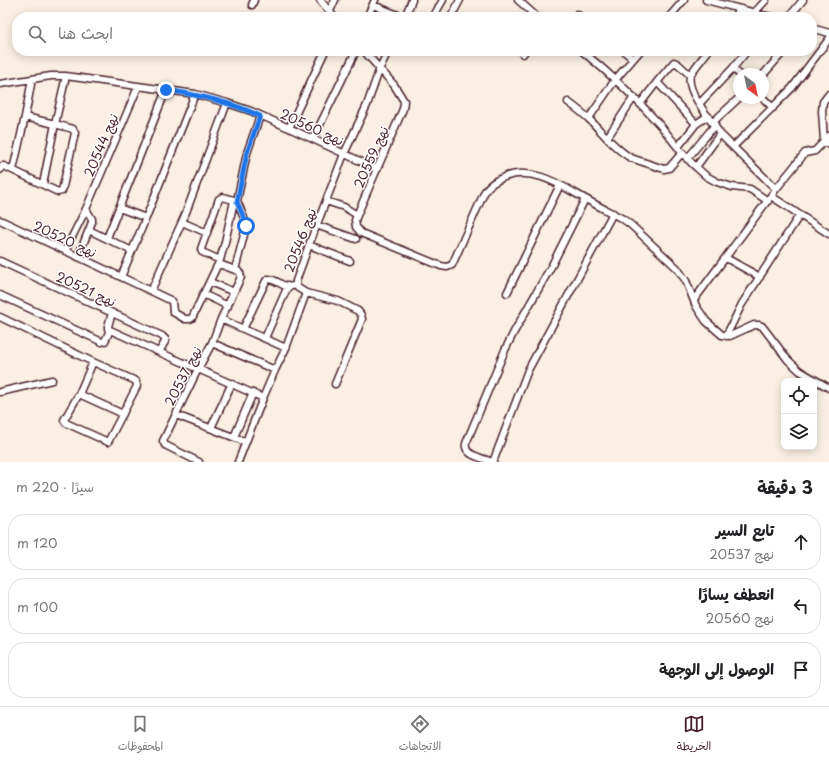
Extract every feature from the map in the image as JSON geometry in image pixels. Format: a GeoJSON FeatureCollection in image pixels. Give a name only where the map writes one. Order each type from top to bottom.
{"type":"FeatureCollection","features":[{"type":"Feature","properties":{"kind":"street"},"geometry":{"type":"LineString","coordinates":[[320,0],[330,11],[335,0]]}},
{"type":"Feature","properties":{"kind":"street"},"geometry":{"type":"LineString","coordinates":[[406,12],[412,0]]}},
{"type":"Feature","properties":{"kind":"street"},"geometry":{"type":"LineString","coordinates":[[436,12],[443,0]]}},
{"type":"Feature","properties":{"kind":"street"},"geometry":{"type":"LineString","coordinates":[[454,12],[460,0]]}},
{"type":"Feature","properties":{"kind":"street"},"geometry":{"type":"LineString","coordinates":[[518,0],[529,12]]}},
{"type":"Feature","properties":{"kind":"street"},"geometry":{"type":"LineString","coordinates":[[673,12],[684,0]]}},
{"type":"Feature","properties":{"kind":"street"},"geometry":{"type":"LineString","coordinates":[[706,0],[717,1],[751,12]]}},
{"type":"Feature","properties":{"kind":"street"},"geometry":{"type":"LineString","coordinates":[[755,12],[766,0]]}},
{"type":"Feature","properties":{"kind":"street"},"geometry":{"type":"LineString","coordinates":[[793,12],[803,0]]}},
{"type":"Feature","properties":{"kind":"street"},"geometry":{"type":"LineString","coordinates":[[370,12],[374,3],[393,12]]}},
{"type":"Feature","properties":{"kind":"street"},"geometry":{"type":"LineString","coordinates":[[738,12],[741,8]]}},
{"type":"Feature","properties":{"kind":"street"},"geometry":{"type":"LineString","coordinates":[[817,30],[829,34]]}},
{"type":"Feature","properties":{"kind":"street"},"geometry":{"type":"LineString","coordinates":[[817,55],[829,39]]}},
{"type":"Feature","properties":{"kind":"street"},"geometry":{"type":"LineString","coordinates":[[290,126],[322,56]]}},
{"type":"Feature","properties":{"kind":"street"},"geometry":{"type":"LineString","coordinates":[[313,139],[354,56]]}},
{"type":"Feature","properties":{"kind":"street"},"geometry":{"type":"LineString","coordinates":[[369,56],[380,68]]}},
{"type":"Feature","properties":{"kind":"street","name":"نهج 20546"},"geometry":{"type":"LineString","coordinates":[[335,384],[362,319],[361,315],[358,311],[338,301],[306,293],[298,288],[296,282],[344,154],[367,105],[386,56]]}},
{"type":"Feature","properties":{"kind":"street"},"geometry":{"type":"LineString","coordinates":[[588,56],[634,97],[658,122],[687,159],[706,176],[717,182],[732,187],[750,189],[769,198],[829,234]]}},
{"type":"Feature","properties":{"kind":"street"},"geometry":{"type":"LineString","coordinates":[[630,56],[633,59]]}},
{"type":"Feature","properties":{"kind":"street"},"geometry":{"type":"LineString","coordinates":[[589,118],[615,80],[636,56]]}},
{"type":"Feature","properties":{"kind":"street"},"geometry":{"type":"LineString","coordinates":[[704,56],[690,75],[691,88],[699,104],[720,134],[776,189]]}},
{"type":"Feature","properties":{"kind":"street"},"geometry":{"type":"LineString","coordinates":[[699,104],[743,56]]}},
{"type":"Feature","properties":{"kind":"street"},"geometry":{"type":"LineString","coordinates":[[769,68],[780,56]]}},
{"type":"Feature","properties":{"kind":"street"},"geometry":{"type":"LineString","coordinates":[[733,147],[792,88],[816,56]]}},
{"type":"Feature","properties":{"kind":"street"},"geometry":{"type":"LineString","coordinates":[[640,104],[674,62],[690,75]]}},
{"type":"Feature","properties":{"kind":"street","name":"نهج 20559"},"geometry":{"type":"LineString","coordinates":[[356,218],[403,108],[404,101],[380,68]]}},
{"type":"Feature","properties":{"kind":"street","name":"نهج 20560"},"geometry":{"type":"LineString","coordinates":[[0,84],[51,76],[66,76],[195,94],[251,111],[260,116],[290,126],[313,139],[377,169]]}},
{"type":"Feature","properties":{"kind":"street"},"geometry":{"type":"LineString","coordinates":[[43,184],[66,76]]}},
{"type":"Feature","properties":{"kind":"street"},"geometry":{"type":"LineString","coordinates":[[13,170],[32,79]]}},
{"type":"Feature","properties":{"kind":"street"},"geometry":{"type":"LineString","coordinates":[[657,82],[696,124]]}},
{"type":"Feature","properties":{"kind":"street","name":"نهج 20544"},"geometry":{"type":"LineString","coordinates":[[65,251],[87,210],[138,87]]}},
{"type":"Feature","properties":{"kind":"street"},"geometry":{"type":"LineString","coordinates":[[107,238],[166,90]]}},
{"type":"Feature","properties":{"kind":"street"},"geometry":{"type":"LineString","coordinates":[[121,277],[195,94]]}},
{"type":"Feature","properties":{"kind":"street"},"geometry":{"type":"LineString","coordinates":[[694,300],[769,198],[806,153],[815,151],[827,141],[822,111],[823,102],[829,94]]}},
{"type":"Feature","properties":{"kind":"street"},"geometry":{"type":"LineString","coordinates":[[607,138],[634,97]]}},
{"type":"Feature","properties":{"kind":"street"},"geometry":{"type":"LineString","coordinates":[[568,102],[589,118],[607,138],[629,157],[662,169],[669,168],[696,124],[708,116]]}},
{"type":"Feature","properties":{"kind":"street"},"geometry":{"type":"LineString","coordinates":[[150,290],[182,222],[227,103]]}},
{"type":"Feature","properties":{"kind":"street"},"geometry":{"type":"LineString","coordinates":[[687,159],[714,124],[733,104]]}},
{"type":"Feature","properties":{"kind":"street"},"geometry":{"type":"LineString","coordinates":[[769,104],[773,108]]}},
{"type":"Feature","properties":{"kind":"street"},"geometry":{"type":"LineString","coordinates":[[228,306],[203,294],[219,262],[236,201],[247,153],[260,116]]}},
{"type":"Feature","properties":{"kind":"street"},"geometry":{"type":"LineString","coordinates":[[0,170],[2,166],[4,166],[58,192],[62,191],[75,133],[74,130],[25,117]]}},
{"type":"Feature","properties":{"kind":"street"},"geometry":{"type":"LineString","coordinates":[[696,167],[720,134]]}},
{"type":"Feature","properties":{"kind":"street"},"geometry":{"type":"LineString","coordinates":[[326,201],[344,207],[356,218],[356,228],[361,233],[447,267],[452,266],[488,186],[508,175],[525,174],[537,176],[560,185],[623,219],[631,225],[677,268],[686,281],[696,306],[706,321],[722,335],[730,336],[754,325],[760,324],[788,360],[800,371],[829,388]]}},
{"type":"Feature","properties":{"kind":"street"},"geometry":{"type":"LineString","coordinates":[[506,293],[560,185]]}},
{"type":"Feature","properties":{"kind":"street"},"geometry":{"type":"LineString","coordinates":[[222,197],[236,201],[246,226],[235,270],[202,252],[201,250],[207,232],[220,198],[222,197]]}},
{"type":"Feature","properties":{"kind":"street"},"geometry":{"type":"LineString","coordinates":[[585,199],[552,265],[505,350],[466,441],[466,449],[471,454],[493,462],[528,370],[612,214]]}},
{"type":"Feature","properties":{"kind":"street"},"geometry":{"type":"LineString","coordinates":[[118,208],[146,218]]}},
{"type":"Feature","properties":{"kind":"street"},"geometry":{"type":"LineString","coordinates":[[78,257],[92,220],[87,210]]}},
{"type":"Feature","properties":{"kind":"street"},"geometry":{"type":"LineString","coordinates":[[726,336],[742,304],[799,216]]}},
{"type":"Feature","properties":{"kind":"street","name":"نهج 20520"},"geometry":{"type":"LineString","coordinates":[[0,220],[172,301],[173,312],[185,319],[192,318],[203,294]]}},
{"type":"Feature","properties":{"kind":"street"},"geometry":{"type":"LineString","coordinates":[[182,222],[207,232]]}},
{"type":"Feature","properties":{"kind":"street"},"geometry":{"type":"LineString","coordinates":[[316,226],[356,239]]}},
{"type":"Feature","properties":{"kind":"street"},"geometry":{"type":"LineString","coordinates":[[89,230],[132,251]]}},
{"type":"Feature","properties":{"kind":"street"},"geometry":{"type":"LineString","coordinates":[[309,244],[350,260]]}},
{"type":"Feature","properties":{"kind":"street"},"geometry":{"type":"LineString","coordinates":[[726,258],[760,277]]}},
{"type":"Feature","properties":{"kind":"street","name":"نهج 20521"},"geometry":{"type":"LineString","coordinates":[[0,261],[162,336],[166,340],[159,352]]}},
{"type":"Feature","properties":{"kind":"street","name":"نهج 20537"},"geometry":{"type":"LineString","coordinates":[[196,461],[165,445],[163,441],[212,343],[241,277],[240,272],[235,270]]}},
{"type":"Feature","properties":{"kind":"street"},"geometry":{"type":"LineString","coordinates":[[243,329],[268,279],[288,286],[296,285]]}},
{"type":"Feature","properties":{"kind":"street"},"geometry":{"type":"LineString","coordinates":[[210,282],[234,292]]}},
{"type":"Feature","properties":{"kind":"street"},"geometry":{"type":"LineString","coordinates":[[265,338],[288,286]]}},
{"type":"Feature","properties":{"kind":"street"},"geometry":{"type":"LineString","coordinates":[[238,462],[263,398],[286,348],[306,293]]}},
{"type":"Feature","properties":{"kind":"street"},"geometry":{"type":"LineString","coordinates":[[0,295],[102,342],[105,341],[110,330],[108,327],[112,313]]}},
{"type":"Feature","properties":{"kind":"street"},"geometry":{"type":"LineString","coordinates":[[0,317],[137,382],[137,386],[108,442],[64,422],[79,394],[93,362]]}},
{"type":"Feature","properties":{"kind":"street"},"geometry":{"type":"LineString","coordinates":[[221,322],[243,329],[286,348]]}},
{"type":"Feature","properties":{"kind":"street"},"geometry":{"type":"LineString","coordinates":[[110,330],[263,398]]}},
{"type":"Feature","properties":{"kind":"street"},"geometry":{"type":"LineString","coordinates":[[212,343],[275,370]]}},
{"type":"Feature","properties":{"kind":"street"},"geometry":{"type":"LineString","coordinates":[[0,392],[52,380]]}},
{"type":"Feature","properties":{"kind":"street"},"geometry":{"type":"LineString","coordinates":[[211,428],[232,383]]}},
{"type":"Feature","properties":{"kind":"street"},"geometry":{"type":"LineString","coordinates":[[234,437],[253,393]]}},
{"type":"Feature","properties":{"kind":"street"},"geometry":{"type":"LineString","coordinates":[[79,394],[123,414]]}},
{"type":"Feature","properties":{"kind":"street"},"geometry":{"type":"LineString","coordinates":[[176,415],[246,442]]}},
{"type":"Feature","properties":{"kind":"route"},"geometry":{"type":"LineString","coordinates":[[166,90],[195,94],[251,111],[260,116],[247,153],[237,202],[246,226]]}}]}
